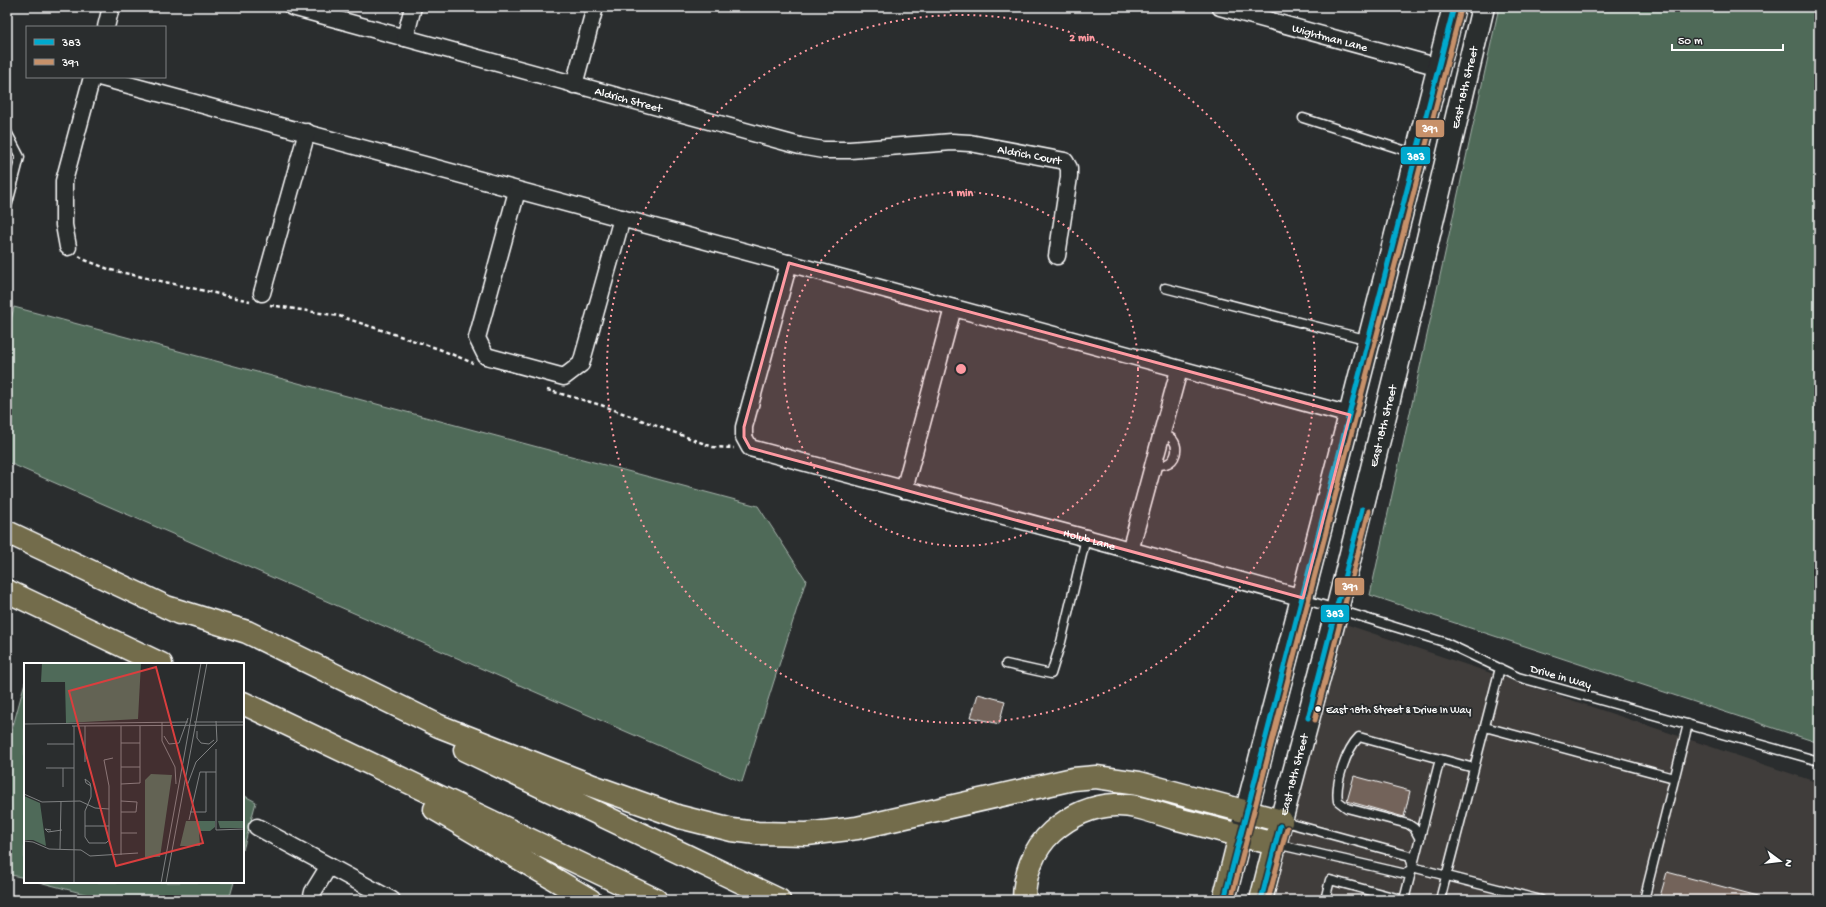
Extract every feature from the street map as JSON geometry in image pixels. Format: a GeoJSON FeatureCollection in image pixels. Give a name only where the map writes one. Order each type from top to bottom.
{"type":"FeatureCollection","features":[{"type":"Feature","properties":{"kind":"main road"},"geometry":{"type":"LineString","coordinates":[[1224,900],[1370,340],[1454,7]]}},
{"type":"Feature","properties":{"kind":"main road","name":"East 18th Street"},"geometry":{"type":"LineString","coordinates":[[1261,900],[1337,610],[1412,306],[1483,7]]}},
{"type":"Feature","properties":{"kind":"main road"},"geometry":{"type":"LineString","coordinates":[[7,532],[779,900]]}},
{"type":"Feature","properties":{"kind":"main road"},"geometry":{"type":"LineString","coordinates":[[7,591],[159,663]]}},
{"type":"Feature","properties":{"kind":"main road"},"geometry":{"type":"LineString","coordinates":[[166,607],[247,632],[439,726],[540,766],[650,807],[706,824],[732,830],[782,835],[832,832],[857,828],[1073,779],[1096,777],[1139,783],[1281,821]]}},
{"type":"Feature","properties":{"kind":"main road"},"geometry":{"type":"LineString","coordinates":[[244,703],[656,900]]}},
{"type":"Feature","properties":{"kind":"main road"},"geometry":{"type":"LineString","coordinates":[[324,742],[590,900]]}},
{"type":"Feature","properties":{"kind":"main road"},"geometry":{"type":"LineString","coordinates":[[1024,900],[1025,878],[1034,856],[1045,838],[1061,824],[1078,813],[1097,807],[1116,805],[1138,808],[1275,844]]}},
{"type":"Feature","properties":{"kind":"street"},"geometry":{"type":"LineString","coordinates":[[106,26],[111,7]]}},
{"type":"Feature","properties":{"kind":"street","name":"Aldrich Street"},"geometry":{"type":"LineString","coordinates":[[292,7],[800,146],[823,150],[850,150],[932,142],[970,143]]}},
{"type":"Feature","properties":{"kind":"street"},"geometry":{"type":"LineString","coordinates":[[405,38],[413,7]]}},
{"type":"Feature","properties":{"kind":"street"},"geometry":{"type":"LineString","coordinates":[[574,85],[595,7]]}},
{"type":"Feature","properties":{"kind":"street","name":"Wightman Lane"},"geometry":{"type":"LineString","coordinates":[[1220,7],[1439,67]]}},
{"type":"Feature","properties":{"kind":"street"},"geometry":{"type":"LineString","coordinates":[[68,247],[64,225],[64,181],[92,78]]}},
{"type":"Feature","properties":{"kind":"street"},"geometry":{"type":"LineString","coordinates":[[103,78],[1350,415]]}},
{"type":"Feature","properties":{"kind":"street"},"geometry":{"type":"LineString","coordinates":[[258,298],[307,132]]}},
{"type":"Feature","properties":{"kind":"street","name":"Aldrich Court"},"geometry":{"type":"LineString","coordinates":[[970,143],[1065,161],[1069,168],[1069,178],[1057,256]]}},
{"type":"Feature","properties":{"kind":"street"},"geometry":{"type":"LineString","coordinates":[[517,190],[477,338],[486,356],[564,377],[581,364],[622,218]]}},
{"type":"Feature","properties":{"kind":"street","name":"Holub Lane"},"geometry":{"type":"LineString","coordinates":[[789,263],[744,427],[744,438],[750,448],[1303,598]]}},
{"type":"Feature","properties":{"kind":"street"},"geometry":{"type":"LineString","coordinates":[[904,490],[953,308]]}},
{"type":"Feature","properties":{"kind":"street"},"geometry":{"type":"LineString","coordinates":[[1130,551],[1179,370]]}},
{"type":"Feature","properties":{"kind":"street"},"geometry":{"type":"LineString","coordinates":[[257,827],[392,900]]}},
{"type":"Feature","properties":{"kind":"street"},"geometry":{"type":"LineString","coordinates":[[311,900],[313,892],[329,866]]}},
{"type":"Feature","properties":{"kind":"lane"},"geometry":{"type":"LineString","coordinates":[[1303,118],[1417,154]]}},
{"type":"Feature","properties":{"kind":"lane"},"geometry":{"type":"LineString","coordinates":[[7,132],[20,157],[7,207]]}},
{"type":"Feature","properties":{"kind":"lane"},"geometry":{"type":"LineString","coordinates":[[1165,288],[1370,340]]}},
{"type":"Feature","properties":{"kind":"lane"},"geometry":{"type":"LineString","coordinates":[[1006,664],[1051,674],[1061,642],[1086,538]]}},
{"type":"Feature","properties":{"kind":"lane","name":"Drive in Way"},"geometry":{"type":"LineString","coordinates":[[1303,598],[1337,610],[1444,642],[1518,677],[1819,761]]}},
{"type":"Feature","properties":{"kind":"lane"},"geometry":{"type":"LineString","coordinates":[[1440,900],[1500,668]]}},
{"type":"Feature","properties":{"kind":"lane"},"geometry":{"type":"LineString","coordinates":[[1644,900],[1688,724]]}},
{"type":"Feature","properties":{"kind":"lane"},"geometry":{"type":"LineString","coordinates":[[1485,727],[1674,778]]}},
{"type":"Feature","properties":{"kind":"lane"},"geometry":{"type":"LineString","coordinates":[[1420,839],[1414,828],[1408,824],[1347,808],[1338,801],[1339,780],[1353,743],[1358,737],[1474,768]]}},
{"type":"Feature","properties":{"kind":"lane"},"geometry":{"type":"LineString","coordinates":[[1325,900],[1330,880],[1404,900],[1440,759]]}},
{"type":"Feature","properties":{"kind":"lane"},"geometry":{"type":"LineString","coordinates":[[1281,821],[1410,856],[1412,867]]}},
{"type":"Feature","properties":{"kind":"lane"},"geometry":{"type":"LineString","coordinates":[[1275,844],[1406,874],[1412,867]]}},
{"type":"Feature","properties":{"kind":"lane"},"geometry":{"type":"LineString","coordinates":[[1412,867],[1541,900]]}},
{"type":"Feature","properties":{"kind":"path"},"geometry":{"type":"LineString","coordinates":[[68,247],[85,260],[111,270],[258,298]]}},
{"type":"Feature","properties":{"kind":"highlighted area"},"geometry":{"type":"Polygon","coordinates":[[[789,263],[1350,415],[1303,598],[750,448],[744,437],[744,427],[789,263]]]}},
{"type":"Feature","properties":{"kind":"shaded area"},"geometry":{"type":"Polygon","coordinates":[[[1339,622],[1819,783],[1819,900],[1269,900],[1339,622]]]}},
{"type":"Feature","properties":{"kind":"green space"},"geometry":{"type":"Polygon","coordinates":[[[1499,7],[1819,7],[1819,743],[1370,595],[1499,7]]]}},
{"type":"Feature","properties":{"kind":"green space"},"geometry":{"type":"Polygon","coordinates":[[[14,307],[758,506],[806,580],[742,782],[7,462],[7,337],[14,307]]]}},
{"type":"Feature","properties":{"kind":"green space"},"geometry":{"type":"Polygon","coordinates":[[[24,686],[24,878],[7,874],[7,748],[24,686]]]}},
{"type":"Feature","properties":{"kind":"green space"},"geometry":{"type":"Polygon","coordinates":[[[244,796],[256,802],[244,846],[244,796]]]}},
{"type":"Feature","properties":{"kind":"green space"},"geometry":{"type":"Polygon","coordinates":[[[43,883],[234,883],[229,900],[108,900],[43,883]]]}},
{"type":"Feature","properties":{"kind":"building"},"geometry":{"type":"Polygon","coordinates":[[[978,694],[1005,701],[999,724],[971,717],[978,694]]]}},
{"type":"Feature","properties":{"kind":"building"},"geometry":{"type":"Polygon","coordinates":[[[1354,776],[1410,791],[1404,817],[1347,801],[1354,776]]]}},
{"type":"Feature","properties":{"kind":"building"},"geometry":{"type":"Polygon","coordinates":[[[1667,872],[1758,896],[1757,900],[1659,900],[1667,872]]]}},
{"type":"Feature","properties":{"kind":"transit line","name":"383"},"geometry":{"type":"LineString","coordinates":[[1224,900],[1454,7]]}},
{"type":"Feature","properties":{"kind":"transit line","name":"391"},"geometry":{"type":"LineString","coordinates":[[1231,900],[1461,9]]}},
{"type":"Feature","properties":{"kind":"transit line","name":"383"},"geometry":{"type":"LineString","coordinates":[[1308,718],[1362,509]]}},
{"type":"Feature","properties":{"kind":"transit line","name":"391"},"geometry":{"type":"LineString","coordinates":[[1315,720],[1369,511]]}},
{"type":"Feature","properties":{"kind":"transit line","name":"383"},"geometry":{"type":"LineString","coordinates":[[1261,900],[1280,826]]}},
{"type":"Feature","properties":{"kind":"transit line","name":"391"},"geometry":{"type":"LineString","coordinates":[[1268,900],[1287,828]]}},
{"type":"Feature","properties":{"kind":"place","name":"East 18th Street & Drive In Way"},"geometry":{"type":"Point","coordinates":[1318,709]}}]}
